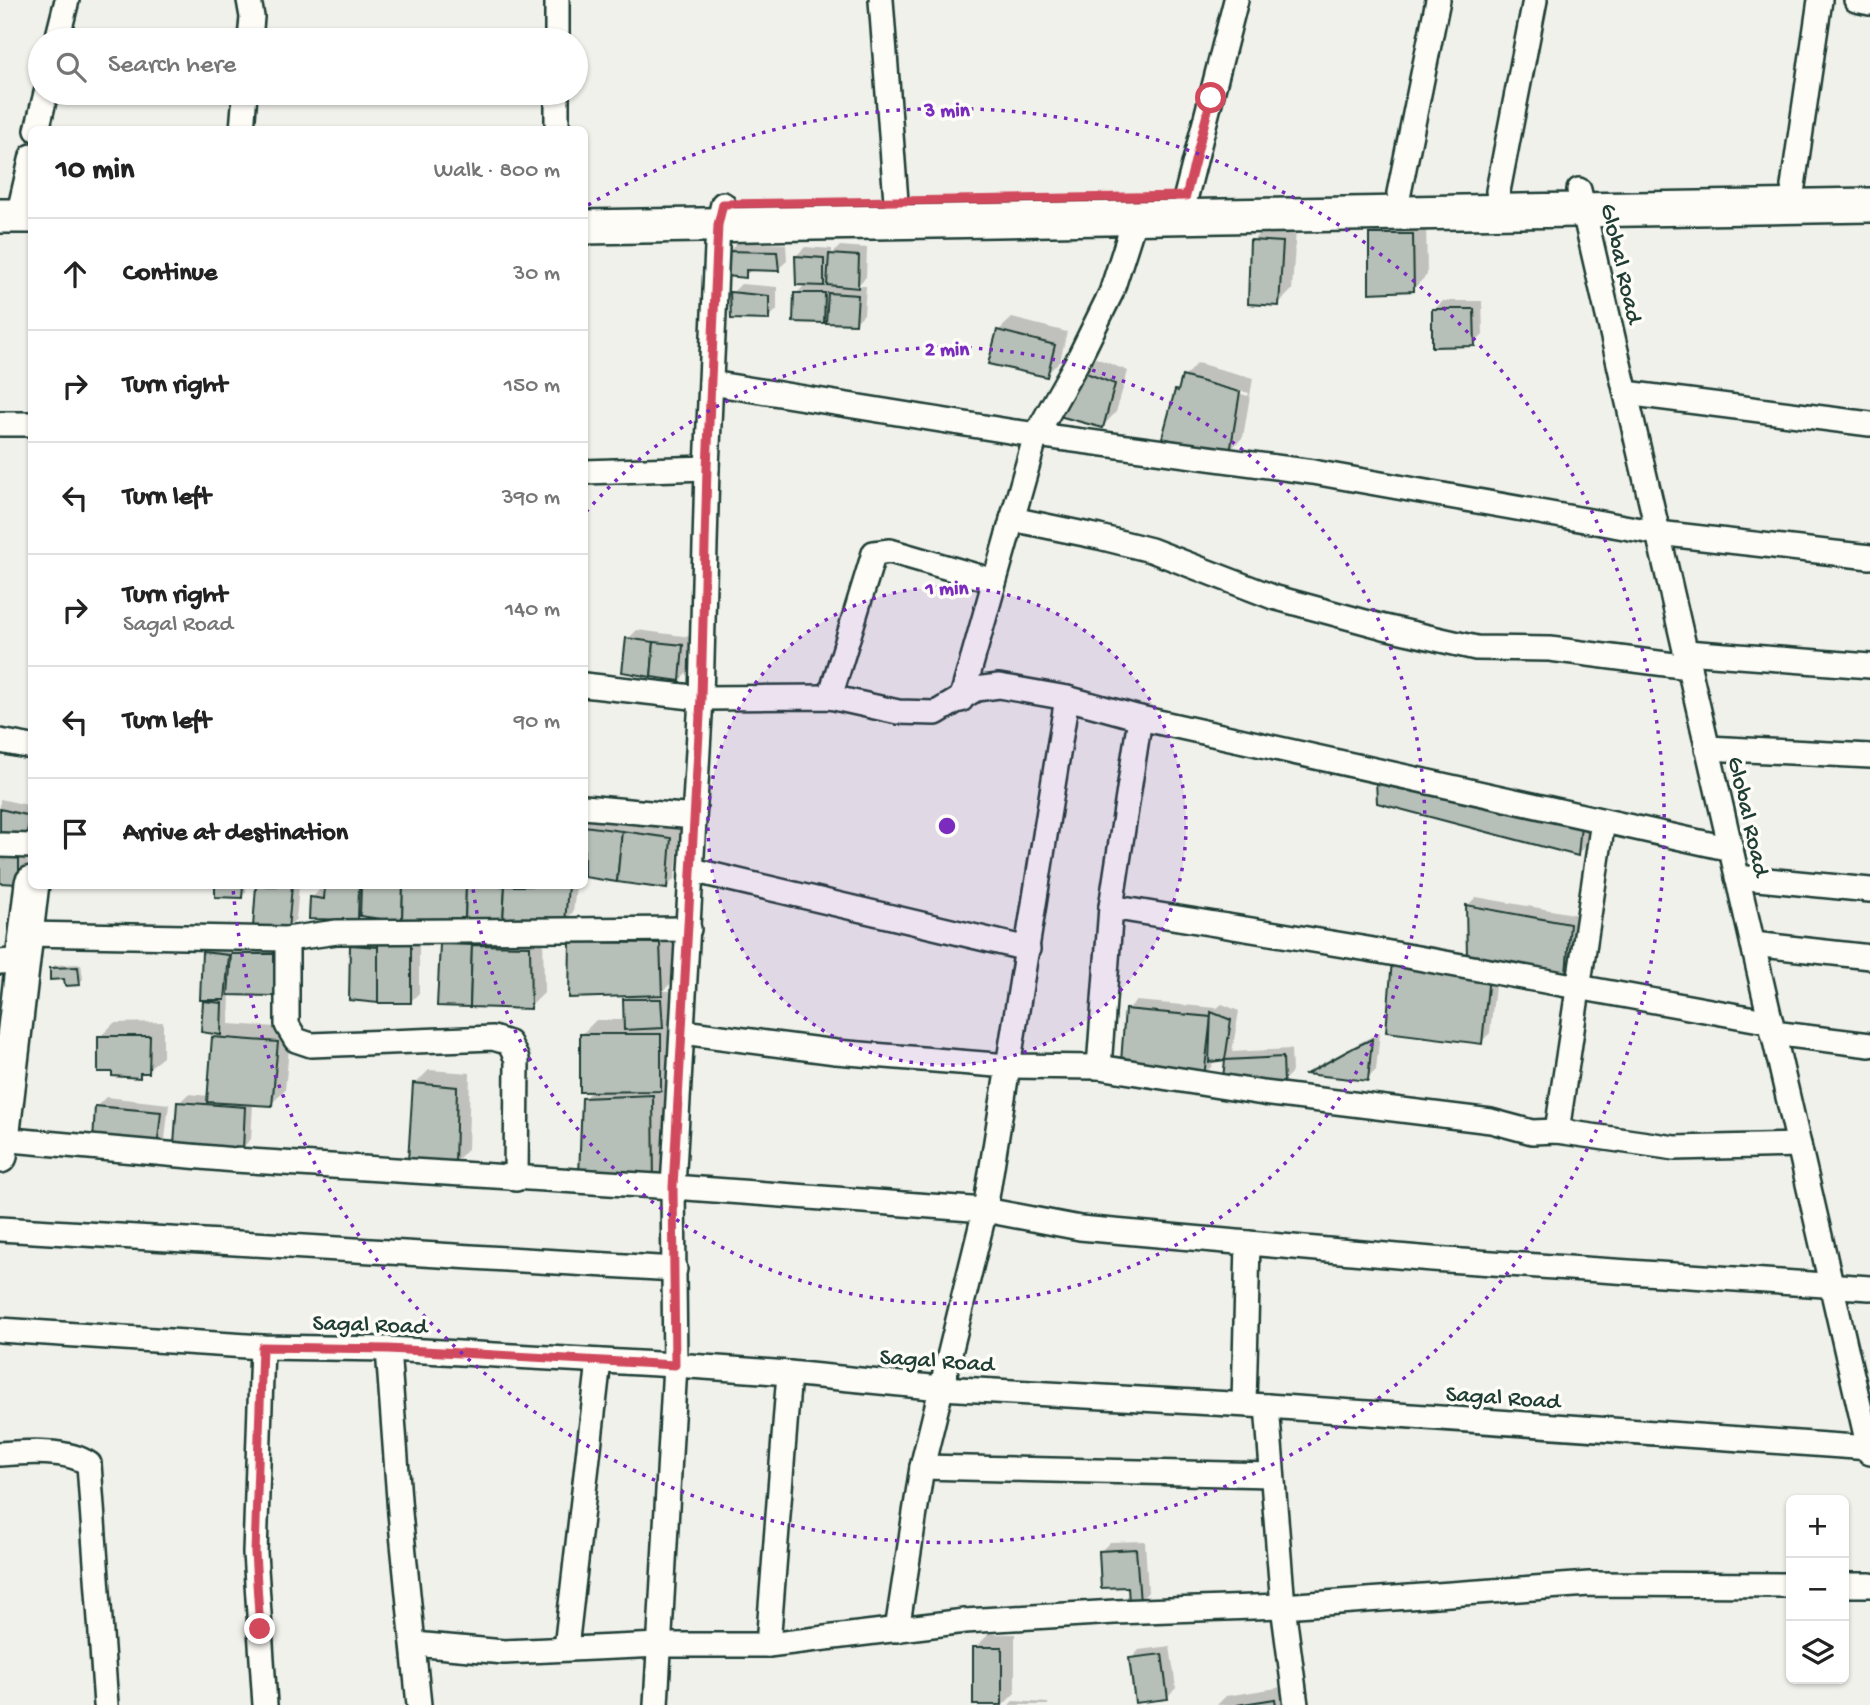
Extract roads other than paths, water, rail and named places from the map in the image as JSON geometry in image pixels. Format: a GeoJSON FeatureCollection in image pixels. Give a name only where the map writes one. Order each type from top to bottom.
{"type":"FeatureCollection","features":[{"type":"Feature","properties":{"kind":"street"},"geometry":{"type":"LineString","coordinates":[[60,28],[66,0]]}},
{"type":"Feature","properties":{"kind":"street"},"geometry":{"type":"LineString","coordinates":[[249,0],[251,28]]}},
{"type":"Feature","properties":{"kind":"street"},"geometry":{"type":"LineString","coordinates":[[556,0],[557,28]]}},
{"type":"Feature","properties":{"kind":"street"},"geometry":{"type":"LineString","coordinates":[[881,0],[896,201]]}},
{"type":"Feature","properties":{"kind":"street"},"geometry":{"type":"LineString","coordinates":[[1186,196],[1236,0]]}},
{"type":"Feature","properties":{"kind":"street"},"geometry":{"type":"LineString","coordinates":[[1399,193],[1438,0]]}},
{"type":"Feature","properties":{"kind":"street"},"geometry":{"type":"LineString","coordinates":[[1498,191],[1535,0]]}},
{"type":"Feature","properties":{"kind":"street"},"geometry":{"type":"LineString","coordinates":[[1793,186],[1820,0]]}},
{"type":"Feature","properties":{"kind":"street"},"geometry":{"type":"LineString","coordinates":[[1856,0],[1870,3]]}},
{"type":"Feature","properties":{"kind":"street"},"geometry":{"type":"LineString","coordinates":[[38,126],[43,105]]}},
{"type":"Feature","properties":{"kind":"street"},"geometry":{"type":"LineString","coordinates":[[242,126],[245,105]]}},
{"type":"Feature","properties":{"kind":"street"},"geometry":{"type":"LineString","coordinates":[[557,105],[557,126]]}},
{"type":"Feature","properties":{"kind":"street"},"geometry":{"type":"LineString","coordinates":[[16,224],[28,173]]}},
{"type":"Feature","properties":{"kind":"street"},"geometry":{"type":"LineString","coordinates":[[588,206],[720,215],[1135,218],[1581,200],[1793,186],[1870,185]]}},
{"type":"Feature","properties":{"kind":"street"},"geometry":{"type":"LineString","coordinates":[[588,227],[896,201],[1186,196],[1498,191],[1581,200],[1870,205]]}},
{"type":"Feature","properties":{"kind":"street","name":"Global Road"},"geometry":{"type":"LineString","coordinates":[[1581,200],[1870,1450]]}},
{"type":"Feature","properties":{"kind":"street"},"geometry":{"type":"LineString","coordinates":[[656,1705],[675,1365],[673,1187],[701,698],[707,468],[720,215]]}},
{"type":"Feature","properties":{"kind":"street"},"geometry":{"type":"LineString","coordinates":[[961,700],[1036,435],[1076,364],[1111,293],[1135,218]]}},
{"type":"Feature","properties":{"kind":"street"},"geometry":{"type":"LineString","coordinates":[[711,383],[1036,435],[1313,471],[1658,533],[1870,557]]}},
{"type":"Feature","properties":{"kind":"street"},"geometry":{"type":"LineString","coordinates":[[1626,393],[1870,424]]}},
{"type":"Feature","properties":{"kind":"street"},"geometry":{"type":"LineString","coordinates":[[0,424],[28,424]]}},
{"type":"Feature","properties":{"kind":"street"},"geometry":{"type":"LineString","coordinates":[[588,472],[707,468]]}},
{"type":"Feature","properties":{"kind":"street"},"geometry":{"type":"LineString","coordinates":[[1012,519],[1151,550],[1273,597],[1476,648],[1550,649],[1687,660],[1870,666]]}},
{"type":"Feature","properties":{"kind":"street"},"geometry":{"type":"LineString","coordinates":[[830,696],[874,553],[890,551],[994,581]]}},
{"type":"Feature","properties":{"kind":"street"},"geometry":{"type":"LineString","coordinates":[[588,685],[701,698],[830,696],[898,712],[936,713],[976,689],[999,686],[1067,698],[1140,718],[1731,849]]}},
{"type":"Feature","properties":{"kind":"street"},"geometry":{"type":"LineString","coordinates":[[897,1630],[922,1467],[985,1210],[1067,698]]}},
{"type":"Feature","properties":{"kind":"street"},"geometry":{"type":"LineString","coordinates":[[1099,1067],[1111,907],[1140,718]]}},
{"type":"Feature","properties":{"kind":"street"},"geometry":{"type":"LineString","coordinates":[[0,741],[28,746]]}},
{"type":"Feature","properties":{"kind":"street"},"geometry":{"type":"LineString","coordinates":[[1707,748],[1870,756]]}},
{"type":"Feature","properties":{"kind":"street"},"geometry":{"type":"LineString","coordinates":[[588,807],[694,817]]}},
{"type":"Feature","properties":{"kind":"street"},"geometry":{"type":"LineString","coordinates":[[1558,1132],[1603,821]]}},
{"type":"Feature","properties":{"kind":"street"},"geometry":{"type":"LineString","coordinates":[[0,845],[28,845]]}},
{"type":"Feature","properties":{"kind":"street"},"geometry":{"type":"LineString","coordinates":[[692,870],[1027,949]]}},
{"type":"Feature","properties":{"kind":"street"},"geometry":{"type":"LineString","coordinates":[[1737,877],[1870,890]]}},
{"type":"Feature","properties":{"kind":"street"},"geometry":{"type":"LineString","coordinates":[[31,889],[16,952],[1,1145],[673,1187],[985,1210],[1080,1228],[1248,1243],[1432,1259],[1870,1288]]}},
{"type":"Feature","properties":{"kind":"street"},"geometry":{"type":"LineString","coordinates":[[1111,907],[1579,987],[1772,1028],[1870,1045]]}},
{"type":"Feature","properties":{"kind":"street"},"geometry":{"type":"LineString","coordinates":[[16,952],[286,939],[337,932],[689,929]]}},
{"type":"Feature","properties":{"kind":"street"},"geometry":{"type":"LineString","coordinates":[[286,939],[287,1025],[296,1040],[311,1045],[493,1038],[509,1043],[517,1059],[516,1179]]}},
{"type":"Feature","properties":{"kind":"street"},"geometry":{"type":"LineString","coordinates":[[1753,944],[1870,957]]}},
{"type":"Feature","properties":{"kind":"street"},"geometry":{"type":"LineString","coordinates":[[683,1032],[836,1052],[1007,1066],[1099,1067],[1263,1093],[1490,1121],[1532,1132],[1558,1132],[1675,1148],[1799,1145]]}},
{"type":"Feature","properties":{"kind":"street"},"geometry":{"type":"LineString","coordinates":[[0,1229],[675,1269]]}},
{"type":"Feature","properties":{"kind":"street"},"geometry":{"type":"LineString","coordinates":[[1244,1404],[1248,1243]]}},
{"type":"Feature","properties":{"kind":"street","name":"Sagal Road"},"geometry":{"type":"LineString","coordinates":[[0,1330],[262,1347],[388,1349],[675,1365],[941,1388],[1244,1404],[1870,1450]]}},
{"type":"Feature","properties":{"kind":"street"},"geometry":{"type":"LineString","coordinates":[[262,1347],[255,1553],[265,1705]]}},
{"type":"Feature","properties":{"kind":"street"},"geometry":{"type":"LineString","coordinates":[[388,1349],[400,1513],[419,1705]]}},
{"type":"Feature","properties":{"kind":"street"},"geometry":{"type":"LineString","coordinates":[[566,1648],[599,1361]]}},
{"type":"Feature","properties":{"kind":"street"},"geometry":{"type":"LineString","coordinates":[[768,1644],[789,1373]]}},
{"type":"Feature","properties":{"kind":"street"},"geometry":{"type":"LineString","coordinates":[[1267,1406],[1283,1606],[1296,1705]]}},
{"type":"Feature","properties":{"kind":"street"},"geometry":{"type":"LineString","coordinates":[[0,1454],[65,1455],[79,1457],[89,1464],[106,1705]]}},
{"type":"Feature","properties":{"kind":"street"},"geometry":{"type":"LineString","coordinates":[[922,1467],[1272,1475]]}},
{"type":"Feature","properties":{"kind":"street"},"geometry":{"type":"LineString","coordinates":[[414,1644],[504,1652],[660,1645],[768,1644],[1006,1619],[1283,1606],[1589,1584],[1786,1585]]}},
{"type":"Feature","properties":{"kind":"street"},"geometry":{"type":"LineString","coordinates":[[1849,1585],[1870,1585]]}}]}
